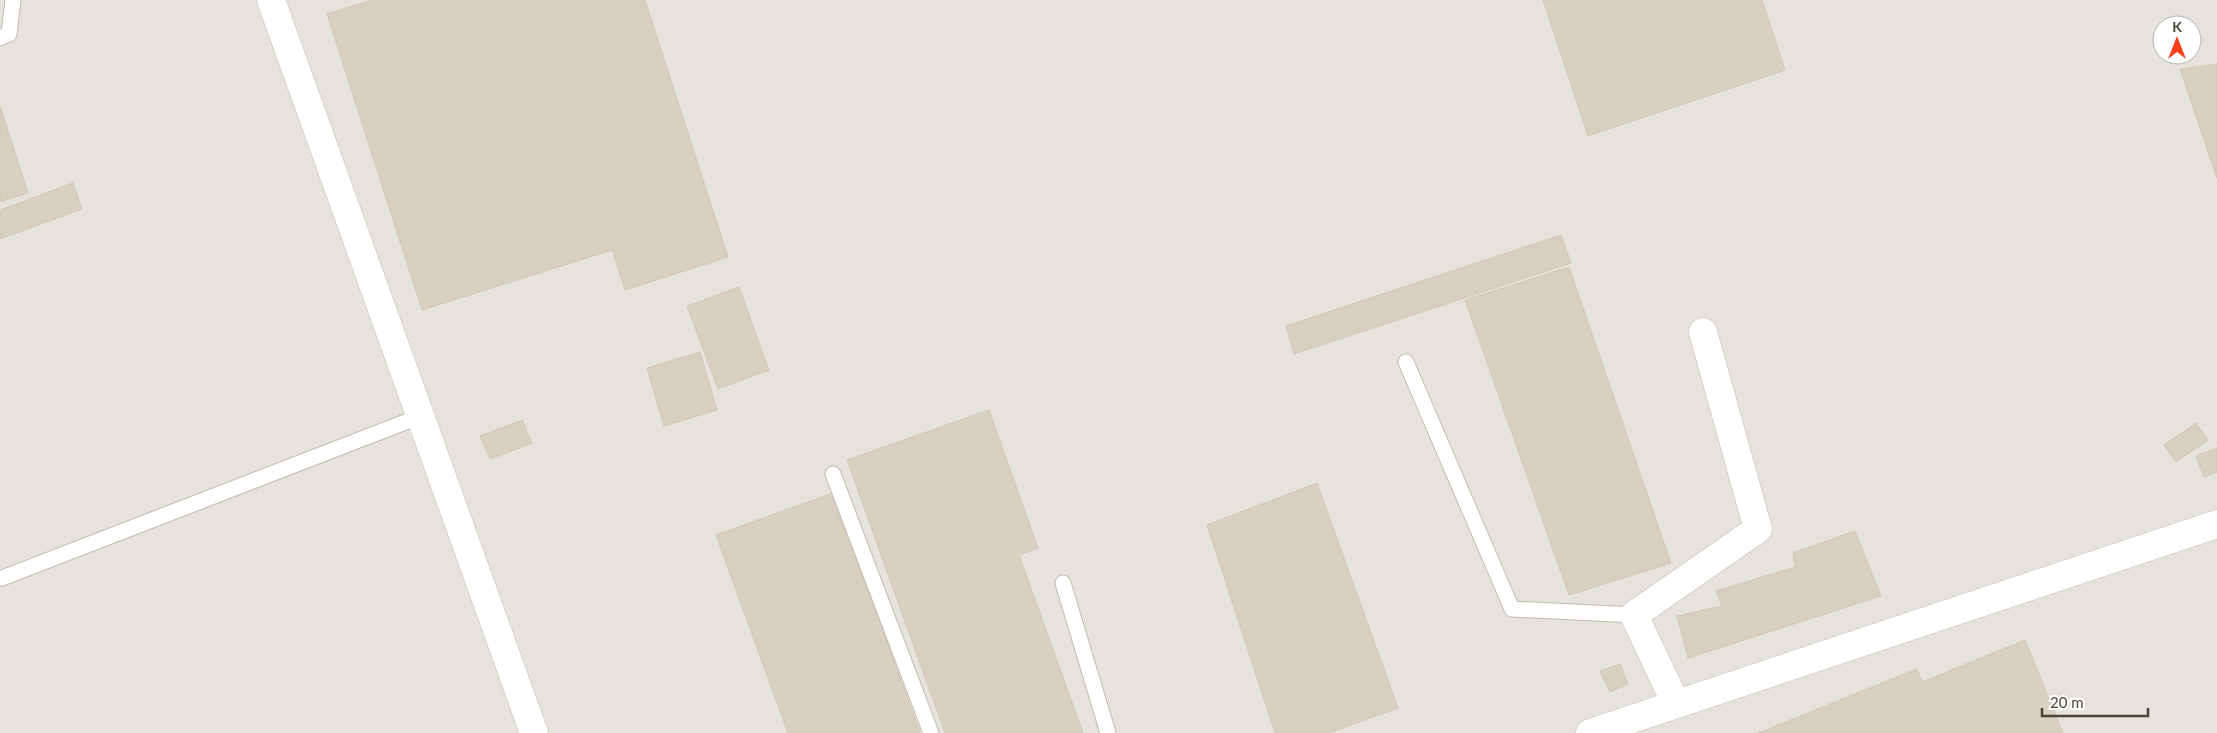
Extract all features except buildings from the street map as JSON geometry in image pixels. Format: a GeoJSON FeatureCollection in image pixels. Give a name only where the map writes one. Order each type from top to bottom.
{"type":"FeatureCollection","features":[{"type":"Feature","properties":{"kind":"street"},"geometry":{"type":"LineString","coordinates":[[271,0],[534,733]]}},
{"type":"Feature","properties":{"kind":"street"},"geometry":{"type":"LineString","coordinates":[[1676,704],[1634,615],[1758,529],[1702,332]]}},
{"type":"Feature","properties":{"kind":"street"},"geometry":{"type":"LineString","coordinates":[[1590,733],[2217,524]]}},
{"type":"Feature","properties":{"kind":"lane"},"geometry":{"type":"LineString","coordinates":[[0,38],[9,34],[13,0]]}},
{"type":"Feature","properties":{"kind":"lane"},"geometry":{"type":"LineString","coordinates":[[1406,362],[1512,609],[1634,615]]}},
{"type":"Feature","properties":{"kind":"lane"},"geometry":{"type":"LineString","coordinates":[[2,578],[421,416]]}},
{"type":"Feature","properties":{"kind":"lane"},"geometry":{"type":"LineString","coordinates":[[833,474],[931,733]]}},
{"type":"Feature","properties":{"kind":"lane"},"geometry":{"type":"LineString","coordinates":[[1064,584],[1108,733]]}},
{"type":"Feature","properties":{"kind":"shaded area"},"geometry":{"type":"Polygon","coordinates":[[[0,0],[2217,0],[2217,733],[0,733],[0,0]]]}}]}
